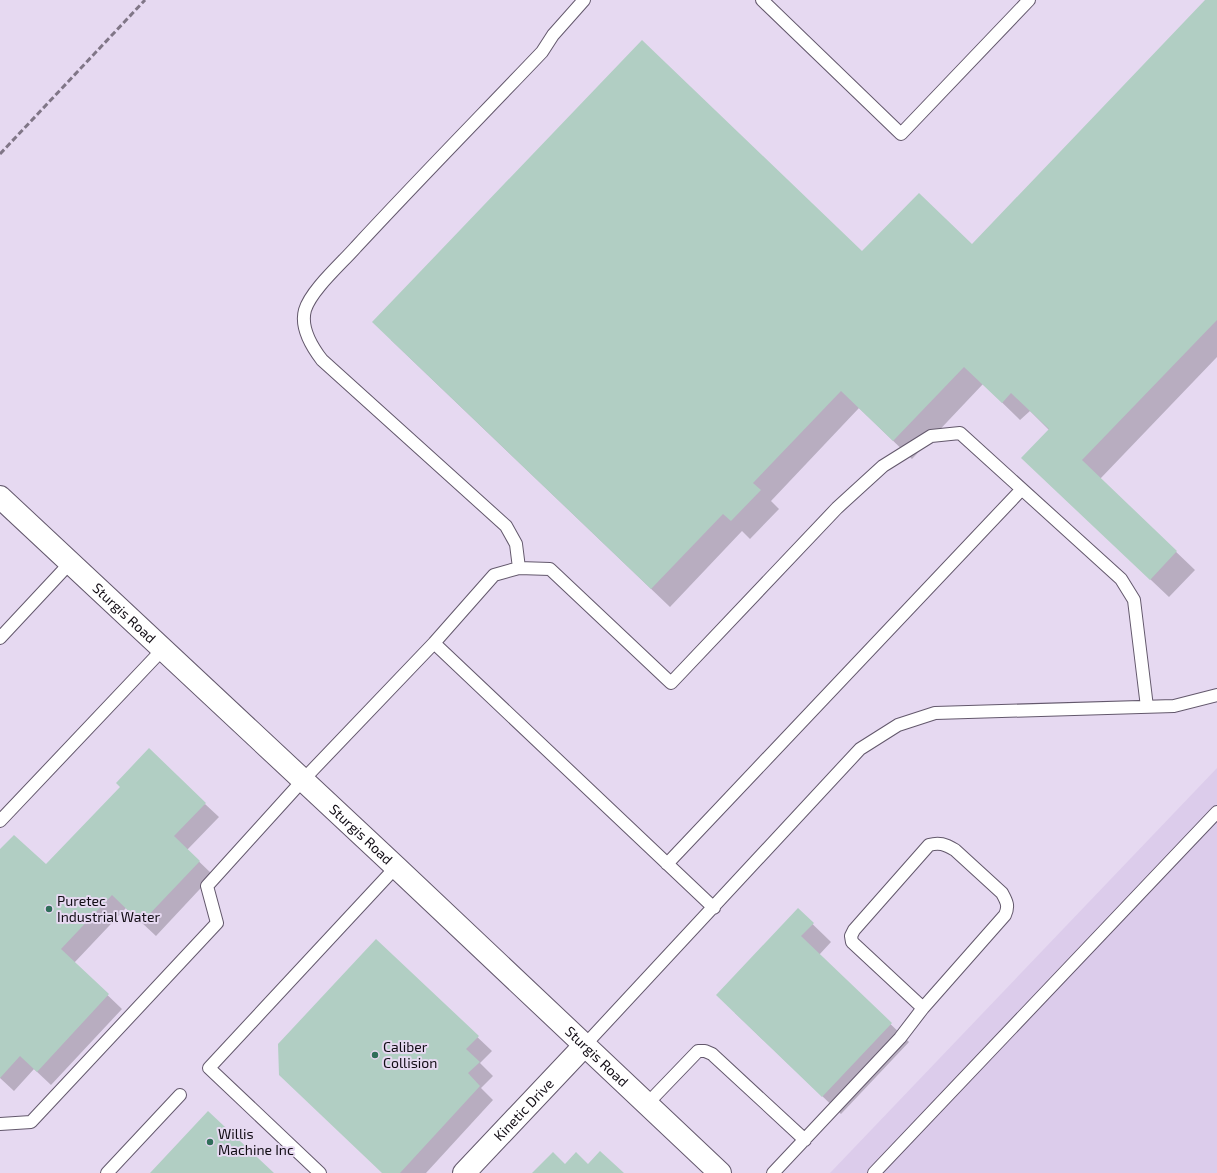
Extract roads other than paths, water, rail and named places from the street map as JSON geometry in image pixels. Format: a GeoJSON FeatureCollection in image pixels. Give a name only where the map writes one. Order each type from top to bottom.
{"type":"FeatureCollection","features":[{"type":"Feature","properties":{"kind":"street","name":"Sturgis Road"},"geometry":{"type":"LineString","coordinates":[[0,497],[396,867],[720,1173]]}},
{"type":"Feature","properties":{"kind":"street","name":"Kinetic Drive"},"geometry":{"type":"LineString","coordinates":[[464,1173],[584,1046]]}},
{"type":"Feature","properties":{"kind":"lane"},"geometry":{"type":"LineString","coordinates":[[519,568],[516,544],[506,526],[322,360],[312,348],[305,329],[305,311],[318,289],[391,210],[542,52],[553,35],[584,0]]}},
{"type":"Feature","properties":{"kind":"lane"},"geometry":{"type":"LineString","coordinates":[[762,0],[901,134],[1029,0]]}},
{"type":"Feature","properties":{"kind":"lane"},"geometry":{"type":"LineString","coordinates":[[0,1124],[31,1122],[217,923],[207,886],[303,780],[434,643],[494,575],[519,568],[550,569],[672,683],[836,508],[883,466],[931,436],[960,433],[1121,579],[1134,600],[1148,707]]}},
{"type":"Feature","properties":{"kind":"lane"},"geometry":{"type":"LineString","coordinates":[[667,864],[1022,489]]}},
{"type":"Feature","properties":{"kind":"lane"},"geometry":{"type":"LineString","coordinates":[[1,634],[70,563]]}},
{"type":"Feature","properties":{"kind":"lane"},"geometry":{"type":"LineString","coordinates":[[434,643],[714,908]]}},
{"type":"Feature","properties":{"kind":"lane"},"geometry":{"type":"LineString","coordinates":[[0,821],[163,649]]}},
{"type":"Feature","properties":{"kind":"lane"},"geometry":{"type":"LineString","coordinates":[[584,1046],[860,750],[898,725],[934,712],[1174,706],[1217,695]]}},
{"type":"Feature","properties":{"kind":"lane"},"geometry":{"type":"LineString","coordinates":[[874,1173],[1217,812]]}},
{"type":"Feature","properties":{"kind":"lane"},"geometry":{"type":"LineString","coordinates":[[773,1173],[900,1038],[923,1008],[1005,915],[1008,908],[1007,902],[1002,893],[955,850],[945,844],[937,843],[929,845],[854,930],[851,936],[852,942],[923,1008]]}},
{"type":"Feature","properties":{"kind":"lane"},"geometry":{"type":"LineString","coordinates":[[320,1173],[209,1068],[396,867]]}},
{"type":"Feature","properties":{"kind":"lane"},"geometry":{"type":"LineString","coordinates":[[647,1104],[698,1051],[706,1051],[712,1054],[804,1140]]}},
{"type":"Feature","properties":{"kind":"lane"},"geometry":{"type":"LineString","coordinates":[[107,1173],[180,1095]]}},
{"type":"Feature","properties":{"kind":"railway"},"geometry":{"type":"LineString","coordinates":[[0,154],[145,0]]}},
{"type":"Feature","properties":{"kind":"place","name":"Puretec Industrial Water"},"geometry":{"type":"Point","coordinates":[49,909]}},
{"type":"Feature","properties":{"kind":"place","name":"Caliber Collision"},"geometry":{"type":"Point","coordinates":[375,1055]}},
{"type":"Feature","properties":{"kind":"place","name":"Willis Machine Inc"},"geometry":{"type":"Point","coordinates":[210,1142]}}]}
